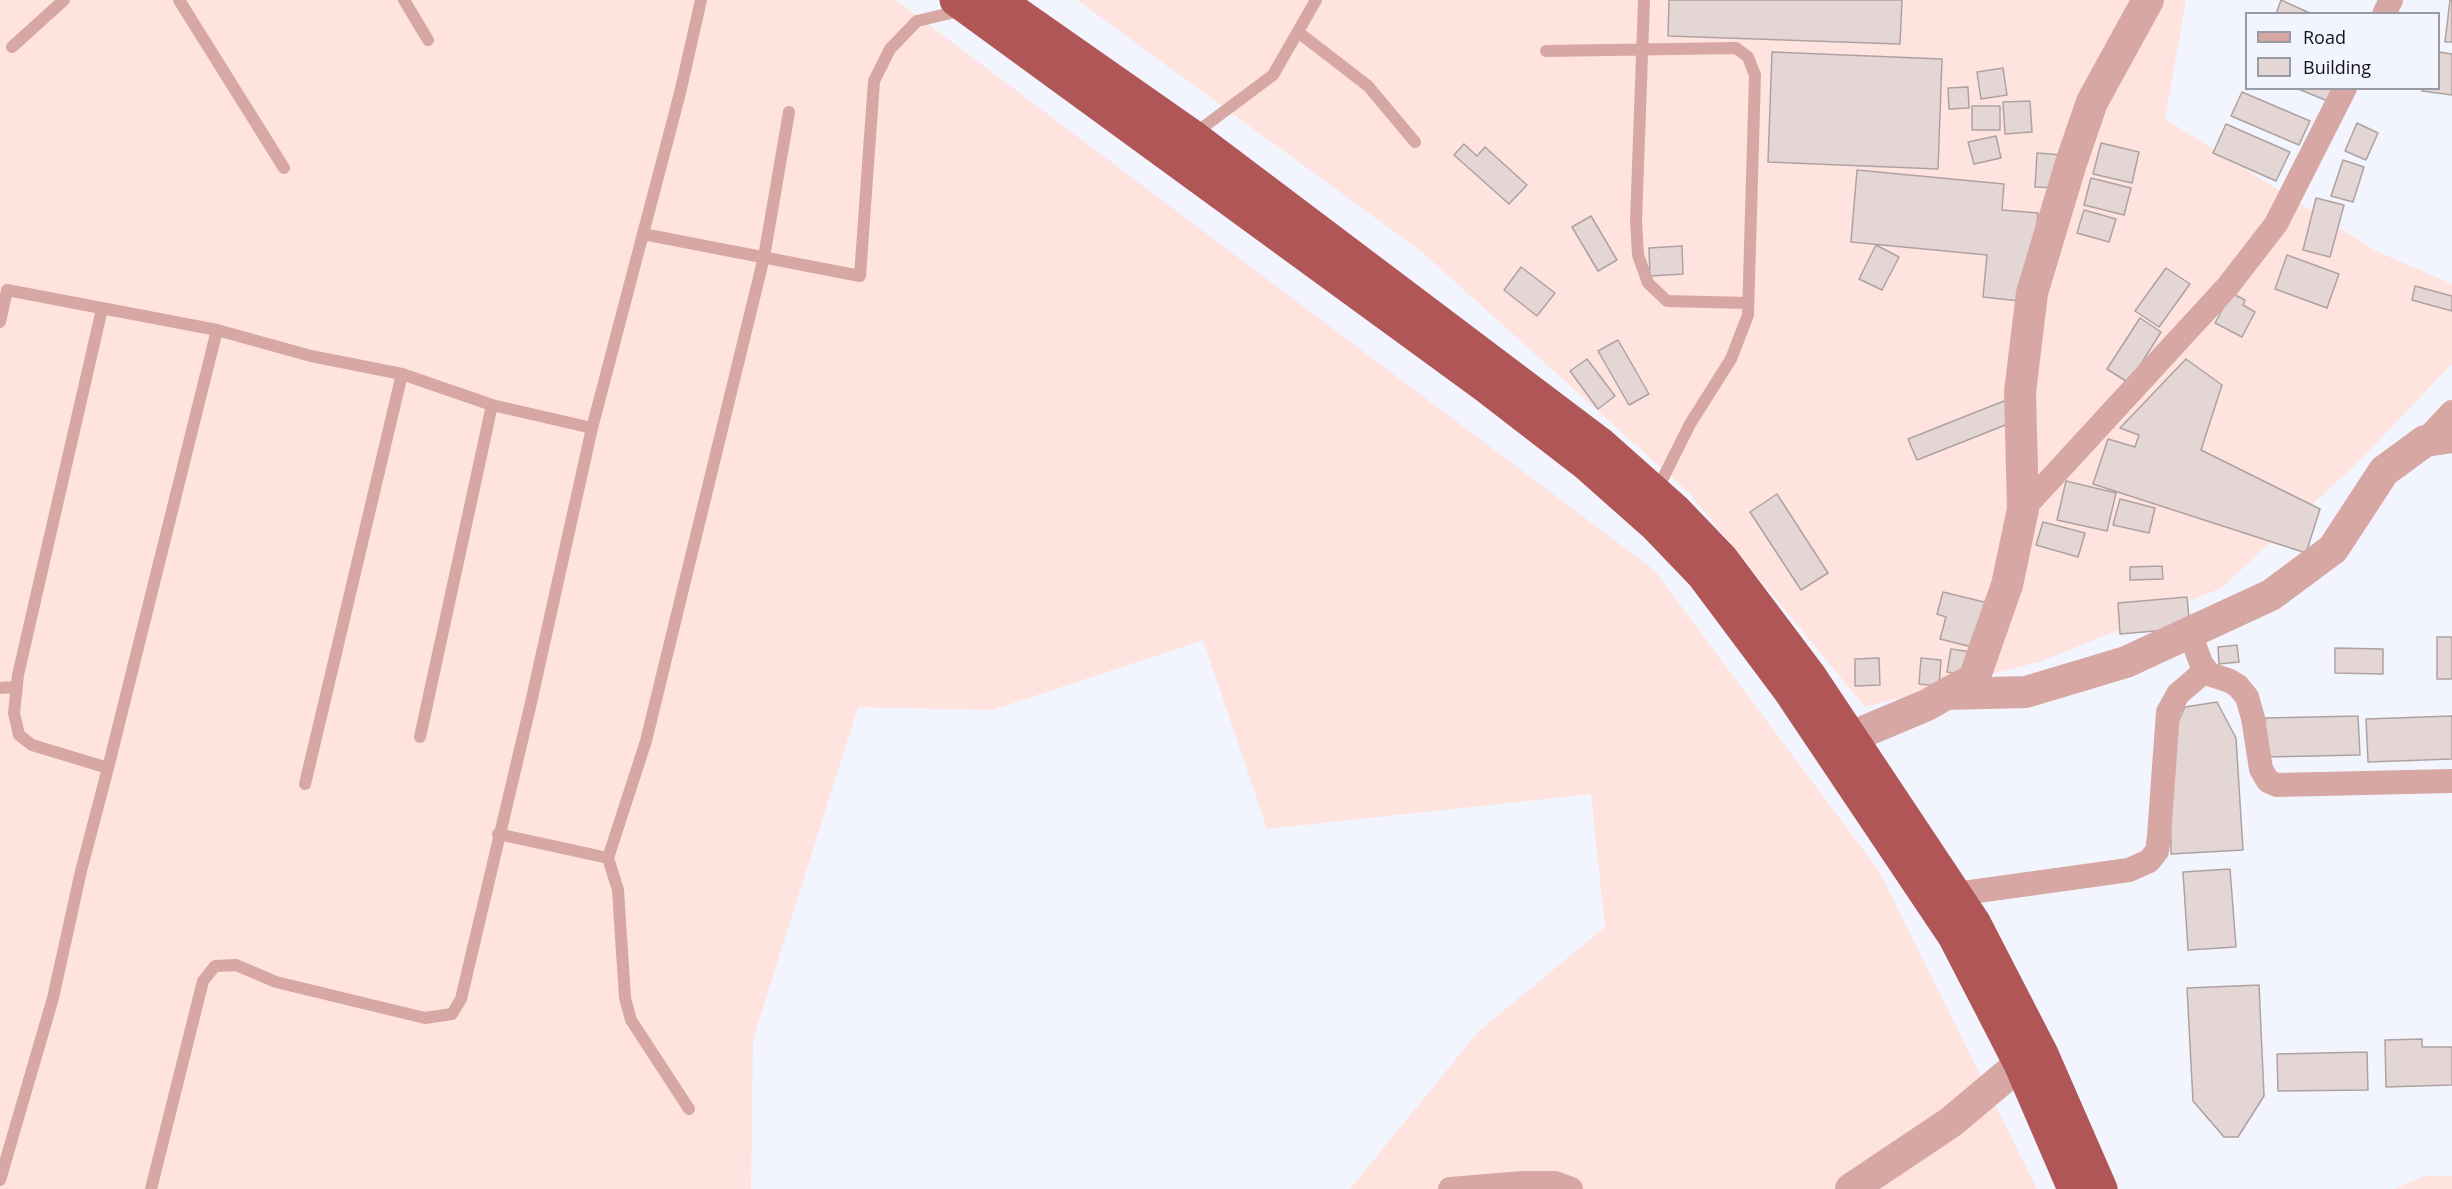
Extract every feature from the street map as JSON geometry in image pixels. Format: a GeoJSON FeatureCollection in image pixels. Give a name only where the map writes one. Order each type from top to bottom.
{"type":"FeatureCollection","features":[{"type":"Feature","properties":{"kind":"highway"},"geometry":{"type":"LineString","coordinates":[[986,2],[1191,135],[1593,437],[1656,493],[1722,559],[1810,676],[1841,744],[1905,840],[1954,936],[2031,1059],[2102,1189]]}},
{"type":"Feature","properties":{"kind":"highway"},"geometry":{"type":"LineString","coordinates":[[986,2],[1586,464],[1657,527],[1702,575],[1789,690],[1841,744]]}},
{"type":"Feature","properties":{"kind":"highway"},"geometry":{"type":"LineString","coordinates":[[1905,840],[1956,894],[2007,981],[2074,1189]]}},
{"type":"Feature","properties":{"kind":"street"},"geometry":{"type":"LineString","coordinates":[[1841,744],[1927,705],[1974,679],[2007,585],[2023,509],[2020,392],[2032,293],[2092,102],[2148,0]]}},
{"type":"Feature","properties":{"kind":"street"},"geometry":{"type":"LineString","coordinates":[[2023,509],[2228,286],[2270,233],[2344,90]]}},
{"type":"Feature","properties":{"kind":"street"},"geometry":{"type":"LineString","coordinates":[[1946,694],[2025,693],[2126,662],[2271,595],[2333,549],[2384,471],[2439,439],[2452,412]]}},
{"type":"Feature","properties":{"kind":"street"},"geometry":{"type":"LineString","coordinates":[[2190,633],[2201,663],[2209,674],[2238,686],[2247,697],[2253,718],[2260,770],[2268,781],[2277,785],[2452,781]]}},
{"type":"Feature","properties":{"kind":"street"},"geometry":{"type":"LineString","coordinates":[[1956,894],[2129,870],[2149,861],[2157,851],[2159,836],[2168,712],[2178,694],[2206,670]]}},
{"type":"Feature","properties":{"kind":"street"},"geometry":{"type":"LineString","coordinates":[[1851,1189],[1951,1122],[2031,1059]]}},
{"type":"Feature","properties":{"kind":"street"},"geometry":{"type":"LineString","coordinates":[[1450,1189],[1556,1183],[1571,1189]]}},
{"type":"Feature","properties":{"kind":"lane"},"geometry":{"type":"LineString","coordinates":[[12,47],[64,0]]}},
{"type":"Feature","properties":{"kind":"lane"},"geometry":{"type":"LineString","coordinates":[[178,0],[284,168]]}},
{"type":"Feature","properties":{"kind":"lane"},"geometry":{"type":"LineString","coordinates":[[404,0],[428,40]]}},
{"type":"Feature","properties":{"kind":"lane"},"geometry":{"type":"LineString","coordinates":[[151,1189],[203,981],[214,966],[236,965],[276,981],[425,1018],[452,1014],[461,999],[498,834],[530,707],[592,428],[680,93],[701,0]]}},
{"type":"Feature","properties":{"kind":"lane"},"geometry":{"type":"LineString","coordinates":[[1191,135],[1274,75],[1316,0]]}},
{"type":"Feature","properties":{"kind":"lane"},"geometry":{"type":"LineString","coordinates":[[1644,0],[1636,221],[1638,255],[1648,283],[1667,301],[1748,303]]}},
{"type":"Feature","properties":{"kind":"lane"},"geometry":{"type":"LineString","coordinates":[[643,234],[860,276],[874,81],[890,49],[917,21],[986,2]]}},
{"type":"Feature","properties":{"kind":"lane"},"geometry":{"type":"LineString","coordinates":[[1298,32],[1368,86],[1415,142]]}},
{"type":"Feature","properties":{"kind":"lane"},"geometry":{"type":"LineString","coordinates":[[1546,51],[1736,48],[1748,57],[1755,75],[1748,315],[1731,359],[1690,424],[1656,493]]}},
{"type":"Feature","properties":{"kind":"lane"},"geometry":{"type":"LineString","coordinates":[[689,1109],[631,1020],[625,998],[618,890],[608,858],[646,741],[764,257],[789,112]]}},
{"type":"Feature","properties":{"kind":"lane"},"geometry":{"type":"LineString","coordinates":[[0,322],[4,285],[102,309],[217,330],[311,356],[402,374],[492,405],[592,428]]}},
{"type":"Feature","properties":{"kind":"lane"},"geometry":{"type":"LineString","coordinates":[[102,309],[16,687],[14,713],[19,735],[32,745],[108,768]]}},
{"type":"Feature","properties":{"kind":"lane"},"geometry":{"type":"LineString","coordinates":[[0,1180],[53,998],[81,871],[217,330]]}},
{"type":"Feature","properties":{"kind":"lane"},"geometry":{"type":"LineString","coordinates":[[305,784],[402,374]]}},
{"type":"Feature","properties":{"kind":"lane"},"geometry":{"type":"LineString","coordinates":[[420,737],[492,405]]}},
{"type":"Feature","properties":{"kind":"lane"},"geometry":{"type":"LineString","coordinates":[[0,688],[16,687]]}},
{"type":"Feature","properties":{"kind":"lane"},"geometry":{"type":"LineString","coordinates":[[498,834],[608,858]]}},
{"type":"Feature","properties":{"kind":"shaded area"},"geometry":{"type":"Polygon","coordinates":[[[0,0],[896,0],[1654,570],[1879,871],[2037,1189],[1350,1189],[1478,1032],[1605,927],[1591,794],[1267,829],[1203,640],[992,710],[858,707],[753,1039],[751,1189],[0,1189],[0,0]]]}},
{"type":"Feature","properties":{"kind":"shaded area"},"geometry":{"type":"Polygon","coordinates":[[[1077,0],[2186,0],[2165,119],[2376,251],[2452,284],[2452,364],[2355,465],[2221,588],[2042,661],[1865,707],[1689,493],[1422,252],[1077,0]]]}},
{"type":"Feature","properties":{"kind":"shaded area"},"geometry":{"type":"Polygon","coordinates":[[[2424,1176],[2452,1176],[2452,1189],[2394,1189],[2424,1176]]]}},
{"type":"Feature","properties":{"kind":"building"},"geometry":{"type":"Polygon","coordinates":[[[1669,0],[1902,0],[1900,44],[1668,36],[1669,0]]]}},
{"type":"Feature","properties":{"kind":"building"},"geometry":{"type":"Polygon","coordinates":[[[2281,0],[2308,12],[2277,12],[2281,0]]]}},
{"type":"Feature","properties":{"kind":"building"},"geometry":{"type":"Polygon","coordinates":[[[2450,0],[2452,0],[2452,42],[2445,42],[2450,0]]]}},
{"type":"Feature","properties":{"kind":"building"},"geometry":{"type":"Polygon","coordinates":[[[1772,52],[1942,59],[1938,169],[1768,162],[1772,52]]]}},
{"type":"Feature","properties":{"kind":"building"},"geometry":{"type":"Polygon","coordinates":[[[2440,52],[2452,54],[2452,95],[2422,91],[2440,90],[2440,52]]]}},
{"type":"Feature","properties":{"kind":"building"},"geometry":{"type":"Polygon","coordinates":[[[2003,68],[2007,95],[1981,99],[1977,72],[2003,68]]]}},
{"type":"Feature","properties":{"kind":"building"},"geometry":{"type":"Polygon","coordinates":[[[1968,87],[1969,108],[1949,109],[1948,88],[1968,87]]]}},
{"type":"Feature","properties":{"kind":"building"},"geometry":{"type":"Polygon","coordinates":[[[2301,90],[2334,90],[2330,102],[2301,90]]]}},
{"type":"Feature","properties":{"kind":"building"},"geometry":{"type":"Polygon","coordinates":[[[2242,92],[2310,121],[2299,145],[2231,116],[2242,92]]]}},
{"type":"Feature","properties":{"kind":"building"},"geometry":{"type":"Polygon","coordinates":[[[2030,101],[2032,132],[2005,134],[2003,102],[2030,101]]]}},
{"type":"Feature","properties":{"kind":"building"},"geometry":{"type":"Polygon","coordinates":[[[1972,106],[2000,106],[2000,130],[1972,130],[1972,106]]]}},
{"type":"Feature","properties":{"kind":"building"},"geometry":{"type":"Polygon","coordinates":[[[2357,123],[2378,133],[2366,160],[2345,151],[2357,123]]]}},
{"type":"Feature","properties":{"kind":"building"},"geometry":{"type":"Polygon","coordinates":[[[2226,124],[2290,152],[2276,181],[2213,153],[2226,124]]]}},
{"type":"Feature","properties":{"kind":"building"},"geometry":{"type":"Polygon","coordinates":[[[1996,136],[2001,158],[1974,164],[1968,142],[1996,136]]]}},
{"type":"Feature","properties":{"kind":"building"},"geometry":{"type":"Polygon","coordinates":[[[2101,143],[2139,152],[2132,183],[2093,174],[2101,143]]]}},
{"type":"Feature","properties":{"kind":"building"},"geometry":{"type":"Polygon","coordinates":[[[1464,144],[1477,156],[1485,147],[1527,185],[1509,204],[1454,155],[1464,144]]]}},
{"type":"Feature","properties":{"kind":"building"},"geometry":{"type":"Polygon","coordinates":[[[2037,153],[2062,155],[2059,188],[2035,187],[2037,153]]]}},
{"type":"Feature","properties":{"kind":"building"},"geometry":{"type":"Polygon","coordinates":[[[2343,160],[2364,167],[2353,202],[2331,196],[2343,160]]]}},
{"type":"Feature","properties":{"kind":"building"},"geometry":{"type":"Polygon","coordinates":[[[1857,170],[2004,184],[2002,210],[2038,213],[2029,302],[1983,297],[1987,255],[1851,242],[1857,170]]]}},
{"type":"Feature","properties":{"kind":"building"},"geometry":{"type":"Polygon","coordinates":[[[2091,178],[2131,188],[2124,215],[2084,205],[2091,178]]]}},
{"type":"Feature","properties":{"kind":"building"},"geometry":{"type":"Polygon","coordinates":[[[2316,198],[2344,205],[2330,257],[2303,250],[2316,198]]]}},
{"type":"Feature","properties":{"kind":"building"},"geometry":{"type":"Polygon","coordinates":[[[2084,210],[2116,219],[2109,242],[2077,233],[2084,210]]]}},
{"type":"Feature","properties":{"kind":"building"},"geometry":{"type":"Polygon","coordinates":[[[1591,216],[1617,260],[1598,271],[1572,227],[1591,216]]]}},
{"type":"Feature","properties":{"kind":"building"},"geometry":{"type":"Polygon","coordinates":[[[1876,245],[1899,257],[1882,290],[1859,279],[1876,245]]]}},
{"type":"Feature","properties":{"kind":"building"},"geometry":{"type":"Polygon","coordinates":[[[1682,246],[1683,274],[1650,276],[1649,248],[1682,246]]]}},
{"type":"Feature","properties":{"kind":"building"},"geometry":{"type":"Polygon","coordinates":[[[2287,255],[2339,274],[2327,308],[2275,289],[2287,255]]]}},
{"type":"Feature","properties":{"kind":"building"},"geometry":{"type":"Polygon","coordinates":[[[1521,267],[1555,293],[1537,316],[1504,290],[1521,267]]]}},
{"type":"Feature","properties":{"kind":"building"},"geometry":{"type":"Polygon","coordinates":[[[2166,268],[2190,284],[2159,327],[2135,311],[2166,268]]]}},
{"type":"Feature","properties":{"kind":"building"},"geometry":{"type":"Polygon","coordinates":[[[2415,286],[2452,296],[2452,311],[2412,300],[2415,286]]]}},
{"type":"Feature","properties":{"kind":"building"},"geometry":{"type":"Polygon","coordinates":[[[2231,293],[2245,300],[2243,305],[2255,312],[2242,337],[2215,323],[2231,293]]]}},
{"type":"Feature","properties":{"kind":"building"},"geometry":{"type":"Polygon","coordinates":[[[2140,318],[2161,332],[2129,383],[2107,369],[2140,318]]]}},
{"type":"Feature","properties":{"kind":"building"},"geometry":{"type":"Polygon","coordinates":[[[1618,340],[1649,394],[1629,405],[1598,351],[1618,340]]]}},
{"type":"Feature","properties":{"kind":"building"},"geometry":{"type":"Polygon","coordinates":[[[1587,359],[1615,396],[1598,409],[1570,371],[1587,359]]]}},
{"type":"Feature","properties":{"kind":"building"},"geometry":{"type":"Polygon","coordinates":[[[2186,359],[2222,385],[2201,450],[2320,509],[2306,553],[2093,484],[2108,439],[2135,447],[2139,435],[2120,428],[2186,359]]]}},
{"type":"Feature","properties":{"kind":"building"},"geometry":{"type":"Polygon","coordinates":[[[2009,399],[2018,420],[1917,460],[1908,439],[2009,399]]]}},
{"type":"Feature","properties":{"kind":"building"},"geometry":{"type":"Polygon","coordinates":[[[2066,481],[2116,493],[2107,531],[2057,520],[2066,481]]]}},
{"type":"Feature","properties":{"kind":"building"},"geometry":{"type":"Polygon","coordinates":[[[1777,494],[1828,573],[1801,590],[1750,512],[1777,494]]]}},
{"type":"Feature","properties":{"kind":"building"},"geometry":{"type":"Polygon","coordinates":[[[2120,499],[2155,508],[2149,533],[2113,525],[2120,499]]]}},
{"type":"Feature","properties":{"kind":"building"},"geometry":{"type":"Polygon","coordinates":[[[2043,522],[2085,533],[2078,557],[2036,545],[2043,522]]]}},
{"type":"Feature","properties":{"kind":"building"},"geometry":{"type":"Polygon","coordinates":[[[2162,566],[2163,579],[2130,580],[2130,567],[2162,566]]]}},
{"type":"Feature","properties":{"kind":"building"},"geometry":{"type":"Polygon","coordinates":[[[1943,592],[1988,603],[1976,648],[1940,639],[1946,617],[1937,614],[1943,592]]]}},
{"type":"Feature","properties":{"kind":"building"},"geometry":{"type":"Polygon","coordinates":[[[2187,597],[2190,628],[2120,634],[2118,603],[2187,597]]]}},
{"type":"Feature","properties":{"kind":"building"},"geometry":{"type":"Polygon","coordinates":[[[2437,637],[2452,637],[2452,679],[2437,679],[2437,637]]]}},
{"type":"Feature","properties":{"kind":"building"},"geometry":{"type":"Polygon","coordinates":[[[2237,645],[2239,662],[2219,664],[2218,647],[2237,645]]]}},
{"type":"Feature","properties":{"kind":"building"},"geometry":{"type":"Polygon","coordinates":[[[2335,648],[2383,649],[2383,674],[2335,673],[2335,648]]]}},
{"type":"Feature","properties":{"kind":"building"},"geometry":{"type":"Polygon","coordinates":[[[1951,649],[1972,652],[1968,675],[1947,672],[1951,649]]]}},
{"type":"Feature","properties":{"kind":"building"},"geometry":{"type":"Polygon","coordinates":[[[1879,658],[1880,685],[1855,686],[1855,659],[1879,658]]]}},
{"type":"Feature","properties":{"kind":"building"},"geometry":{"type":"Polygon","coordinates":[[[1921,658],[1941,660],[1939,686],[1919,684],[1921,658]]]}},
{"type":"Feature","properties":{"kind":"building"},"geometry":{"type":"Polygon","coordinates":[[[2217,702],[2236,738],[2243,850],[2171,854],[2169,741],[2185,707],[2217,702]]]}},
{"type":"Feature","properties":{"kind":"building"},"geometry":{"type":"Polygon","coordinates":[[[2358,716],[2360,755],[2266,757],[2265,718],[2358,716]]]}},
{"type":"Feature","properties":{"kind":"building"},"geometry":{"type":"Polygon","coordinates":[[[2452,716],[2452,759],[2368,762],[2366,719],[2452,716]]]}},
{"type":"Feature","properties":{"kind":"building"},"geometry":{"type":"Polygon","coordinates":[[[2230,869],[2236,947],[2188,950],[2183,872],[2230,869]]]}},
{"type":"Feature","properties":{"kind":"building"},"geometry":{"type":"Polygon","coordinates":[[[2259,985],[2264,1096],[2238,1137],[2224,1137],[2193,1101],[2187,988],[2259,985]]]}},
{"type":"Feature","properties":{"kind":"building"},"geometry":{"type":"Polygon","coordinates":[[[2422,1039],[2422,1047],[2452,1047],[2452,1085],[2386,1087],[2385,1040],[2422,1039]]]}},
{"type":"Feature","properties":{"kind":"building"},"geometry":{"type":"Polygon","coordinates":[[[2367,1052],[2368,1090],[2278,1091],[2277,1054],[2367,1052]]]}}]}
